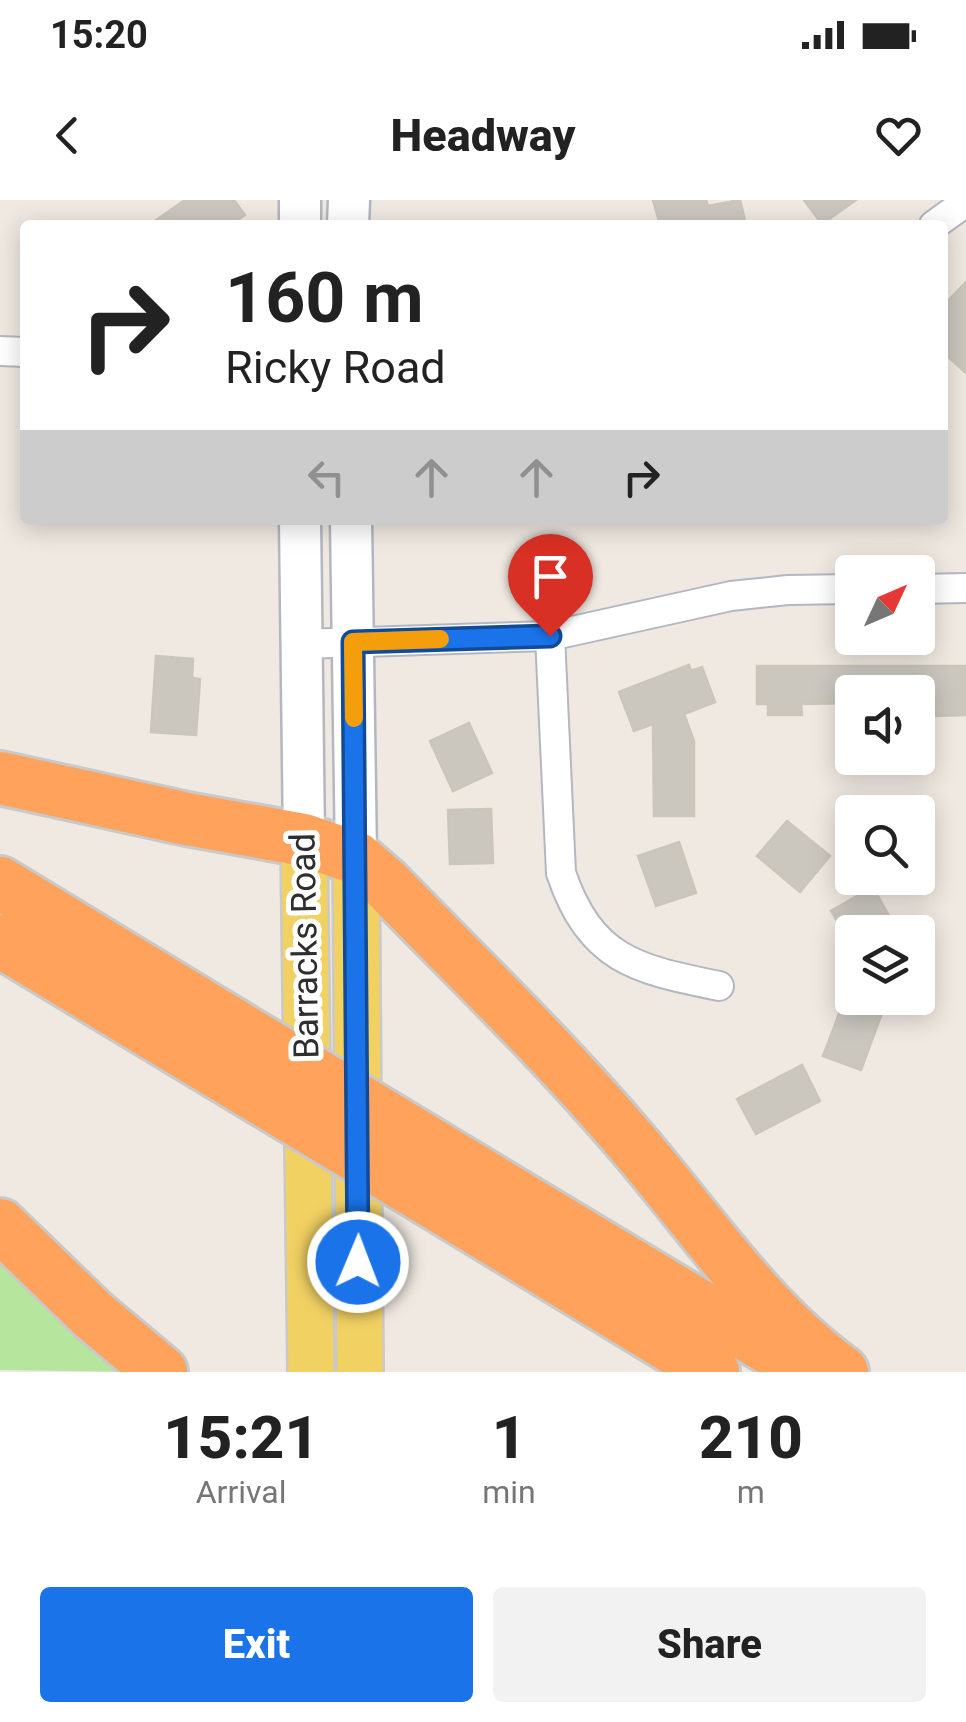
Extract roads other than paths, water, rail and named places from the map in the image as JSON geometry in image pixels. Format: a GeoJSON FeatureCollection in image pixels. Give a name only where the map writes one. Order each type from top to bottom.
{"type":"FeatureCollection","features":[{"type":"Feature","properties":{"kind":"highway"},"geometry":{"type":"LineString","coordinates":[[0,778],[304,840],[356,858],[563,1066],[625,1134],[766,1304],[817,1354],[842,1372]]}},
{"type":"Feature","properties":{"kind":"highway"},"geometry":{"type":"LineString","coordinates":[[0,884],[224,1048],[435,1175],[808,1372]]}},
{"type":"Feature","properties":{"kind":"highway"},"geometry":{"type":"LineString","coordinates":[[0,941],[224,1048]]}},
{"type":"Feature","properties":{"kind":"highway"},"geometry":{"type":"LineString","coordinates":[[435,1175],[713,1372]]}},
{"type":"Feature","properties":{"kind":"highway"},"geometry":{"type":"LineString","coordinates":[[0,1226],[92,1315],[161,1372]]}},
{"type":"Feature","properties":{"kind":"main road","name":"Barracks Road"},"geometry":{"type":"LineString","coordinates":[[300,525],[311,1372]]}},
{"type":"Feature","properties":{"kind":"main road","name":"Barracks Road"},"geometry":{"type":"LineString","coordinates":[[351,525],[360,1372]]}},
{"type":"Feature","properties":{"kind":"street"},"geometry":{"type":"LineString","coordinates":[[941,220],[966,202]]}},
{"type":"Feature","properties":{"kind":"street"},"geometry":{"type":"LineString","coordinates":[[935,589],[966,588]]}},
{"type":"Feature","properties":{"kind":"street"},"geometry":{"type":"LineString","coordinates":[[302,644],[550,636],[732,596],[835,590]]}},
{"type":"Feature","properties":{"kind":"street"},"geometry":{"type":"LineString","coordinates":[[550,636],[560,873],[568,895],[586,926],[626,960],[648,971],[719,986]]}}]}
